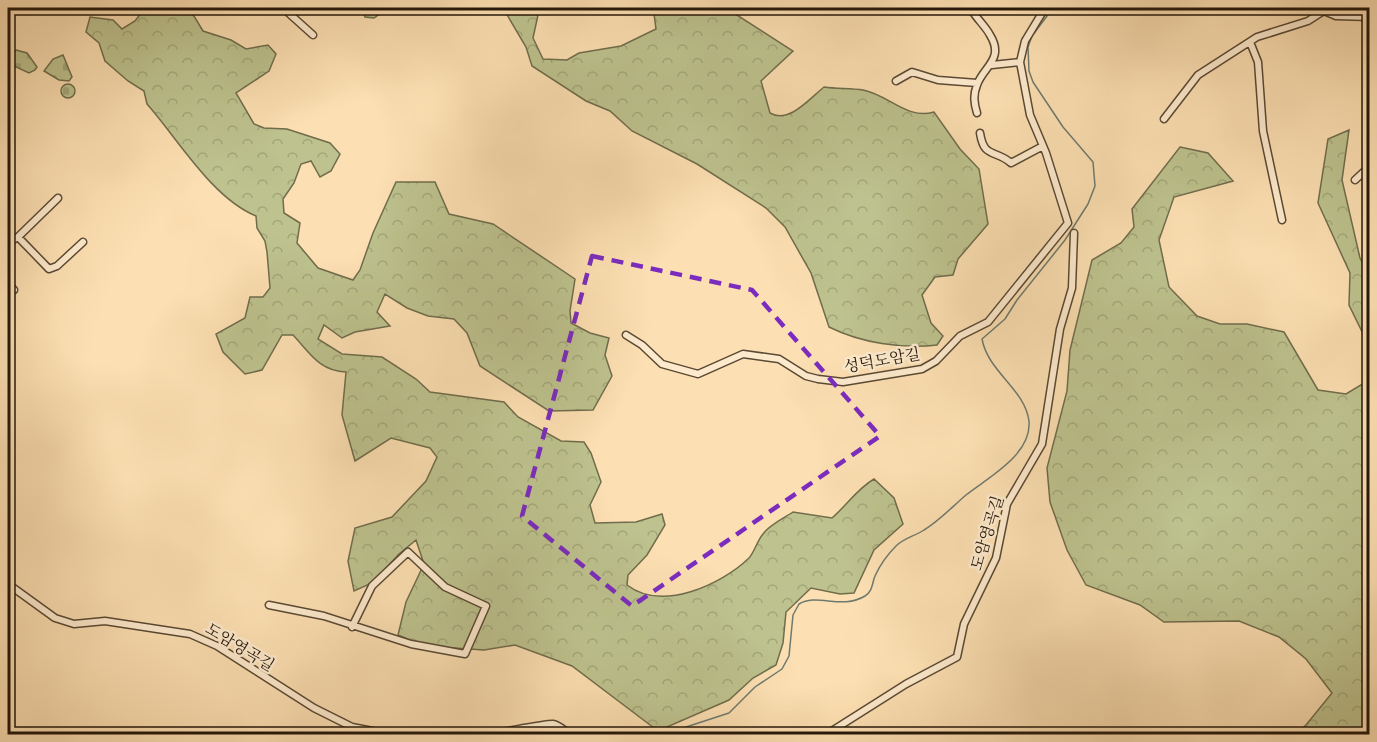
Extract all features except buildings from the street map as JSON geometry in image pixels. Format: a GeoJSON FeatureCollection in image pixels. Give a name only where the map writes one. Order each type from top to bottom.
{"type":"FeatureCollection","features":[{"type":"Feature","properties":{"kind":"street"},"geometry":{"type":"LineString","coordinates":[[283,8],[313,35]]}},
{"type":"Feature","properties":{"kind":"street"},"geometry":{"type":"LineString","coordinates":[[980,133],[983,147],[988,152],[1011,163],[1043,146],[1030,115],[1020,62],[1025,41],[1045,8]]}},
{"type":"Feature","properties":{"kind":"street"},"geometry":{"type":"LineString","coordinates":[[1164,119],[1198,75],[1268,32],[1308,21],[1319,10],[1336,16],[1370,17]]}},
{"type":"Feature","properties":{"kind":"street"},"geometry":{"type":"LineString","coordinates":[[973,12],[993,39],[995,47],[992,65],[977,83],[974,100],[976,113]]}},
{"type":"Feature","properties":{"kind":"street"},"geometry":{"type":"LineString","coordinates":[[1250,42],[1258,62],[1263,131],[1282,220]]}},
{"type":"Feature","properties":{"kind":"street"},"geometry":{"type":"LineString","coordinates":[[992,65],[1020,62]]}},
{"type":"Feature","properties":{"kind":"street"},"geometry":{"type":"LineString","coordinates":[[896,81],[912,72],[938,80],[977,83]]}},
{"type":"Feature","properties":{"kind":"street","name":"성덕도암길"},"geometry":{"type":"LineString","coordinates":[[626,335],[634,338],[662,364],[698,374],[743,354],[779,359],[806,376],[836,381],[856,381],[922,369],[936,361],[960,336],[988,322],[1068,223],[1043,146]]}},
{"type":"Feature","properties":{"kind":"street"},"geometry":{"type":"LineString","coordinates":[[1355,180],[1370,166]]}},
{"type":"Feature","properties":{"kind":"street"},"geometry":{"type":"LineString","coordinates":[[8,243],[18,237],[58,198]]}},
{"type":"Feature","properties":{"kind":"street","name":"도암영곡길"},"geometry":{"type":"LineString","coordinates":[[827,735],[906,684],[945,666],[957,657],[964,624],[996,558],[1008,504],[1038,455],[1044,437],[1055,352],[1072,288],[1074,233]]}},
{"type":"Feature","properties":{"kind":"street"},"geometry":{"type":"LineString","coordinates":[[18,237],[49,269],[57,266],[83,242]]}},
{"type":"Feature","properties":{"kind":"street"},"geometry":{"type":"LineString","coordinates":[[8,283],[14,291]]}},
{"type":"Feature","properties":{"kind":"street"},"geometry":{"type":"LineString","coordinates":[[269,605],[324,616],[352,627],[411,644],[465,654],[486,606],[445,587],[408,552],[372,586],[352,627]]}},
{"type":"Feature","properties":{"kind":"street","name":"도암영곡길"},"geometry":{"type":"LineString","coordinates":[[8,584],[17,593],[38,603],[55,618],[74,624],[105,621],[190,634],[217,646],[314,708],[352,727],[388,735]]}},
{"type":"Feature","properties":{"kind":"street"},"geometry":{"type":"LineString","coordinates":[[489,735],[527,730],[547,724],[558,726],[570,735]]}},
{"type":"Feature","properties":{"kind":"highlighted area"},"geometry":{"type":"Polygon","coordinates":[[[592,256],[752,290],[880,436],[632,606],[522,516],[592,256]]]}},
{"type":"Feature","properties":{"kind":"green space"},"geometry":{"type":"Polygon","coordinates":[[[145,8],[180,8],[194,16],[203,31],[231,40],[246,49],[268,45],[276,54],[269,71],[236,93],[254,124],[264,128],[287,129],[330,143],[340,154],[331,171],[320,177],[311,161],[301,164],[294,183],[283,199],[284,213],[300,223],[297,243],[318,268],[353,280],[360,270],[373,233],[396,182],[435,182],[449,214],[493,224],[575,279],[570,311],[571,323],[590,333],[609,338],[605,355],[612,376],[593,410],[549,411],[480,366],[467,333],[454,319],[428,316],[407,308],[385,294],[377,312],[390,326],[355,332],[342,338],[324,325],[318,339],[342,354],[382,357],[416,379],[430,392],[504,402],[518,417],[561,441],[584,442],[591,453],[601,482],[590,505],[595,523],[636,522],[662,514],[665,525],[647,555],[628,575],[627,585],[641,593],[657,596],[674,595],[707,586],[749,558],[763,534],[777,522],[793,512],[832,518],[862,487],[874,479],[894,498],[903,524],[874,550],[854,593],[840,594],[811,588],[786,612],[783,643],[776,665],[753,678],[729,700],[658,731],[572,666],[515,645],[484,650],[424,646],[398,635],[406,602],[424,564],[416,540],[399,554],[372,583],[354,591],[348,561],[355,528],[392,517],[426,481],[437,457],[430,448],[391,438],[355,461],[342,415],[346,372],[322,365],[293,335],[282,335],[262,370],[245,374],[223,352],[216,334],[245,318],[250,297],[263,297],[270,288],[265,241],[257,228],[256,216],[225,196],[210,182],[147,104],[144,91],[128,81],[105,61],[99,43],[86,32],[90,17],[113,20],[122,29],[135,21],[145,8]]]}},
{"type":"Feature","properties":{"kind":"green space"},"geometry":{"type":"Polygon","coordinates":[[[362,8],[382,8],[381,13],[374,18],[365,17],[362,8]]]}},
{"type":"Feature","properties":{"kind":"green space"},"geometry":{"type":"Polygon","coordinates":[[[503,8],[517,8],[538,15],[533,38],[543,59],[567,60],[579,53],[621,46],[656,29],[654,14],[663,8],[726,8],[793,51],[761,81],[770,113],[777,116],[791,113],[824,87],[863,90],[915,113],[934,112],[960,149],[979,169],[988,224],[958,259],[953,275],[935,277],[922,295],[931,323],[943,336],[937,345],[882,344],[841,333],[829,327],[811,273],[785,227],[766,208],[697,164],[632,131],[610,111],[586,101],[532,66],[526,47],[503,8]]]}},
{"type":"Feature","properties":{"kind":"green space"},"geometry":{"type":"Polygon","coordinates":[[[16,50],[27,53],[37,67],[35,70],[29,73],[16,67],[10,56],[16,50]]]}},
{"type":"Feature","properties":{"kind":"green space"},"geometry":{"type":"Polygon","coordinates":[[[63,55],[72,77],[69,81],[59,80],[44,71],[53,59],[63,55]]]}},
{"type":"Feature","properties":{"kind":"green space"},"geometry":{"type":"Polygon","coordinates":[[[65,84],[71,84],[75,91],[71,98],[65,98],[61,94],[61,88],[65,84]]]}},
{"type":"Feature","properties":{"kind":"green space"},"geometry":{"type":"Polygon","coordinates":[[[1349,130],[1342,180],[1360,258],[1368,273],[1369,269],[1369,346],[1349,305],[1350,273],[1318,203],[1328,139],[1349,130]]]}},
{"type":"Feature","properties":{"kind":"green space"},"geometry":{"type":"Polygon","coordinates":[[[1180,147],[1208,153],[1233,181],[1174,197],[1159,240],[1169,287],[1197,316],[1220,324],[1247,324],[1284,332],[1318,390],[1346,394],[1369,380],[1369,734],[1295,734],[1306,725],[1332,693],[1306,659],[1279,637],[1239,621],[1164,622],[1140,605],[1086,585],[1067,550],[1050,502],[1047,468],[1067,391],[1070,350],[1092,260],[1121,243],[1134,227],[1132,209],[1180,147]]]}},
{"type":"Feature","properties":{"kind":"waterway"},"geometry":{"type":"LineString","coordinates":[[672,734],[683,728],[729,713],[755,687],[782,669],[789,656],[793,615],[799,604],[814,600],[848,602],[868,594],[875,576],[896,546],[935,522],[996,473],[1016,455],[1023,445],[1028,433],[1029,421],[1026,410],[1021,399],[991,361],[982,339],[1005,319],[1017,300],[1065,240],[1088,204],[1095,186],[1093,162],[1063,127],[1033,82],[1029,71],[1028,47],[1032,36],[1053,8]]}}]}
